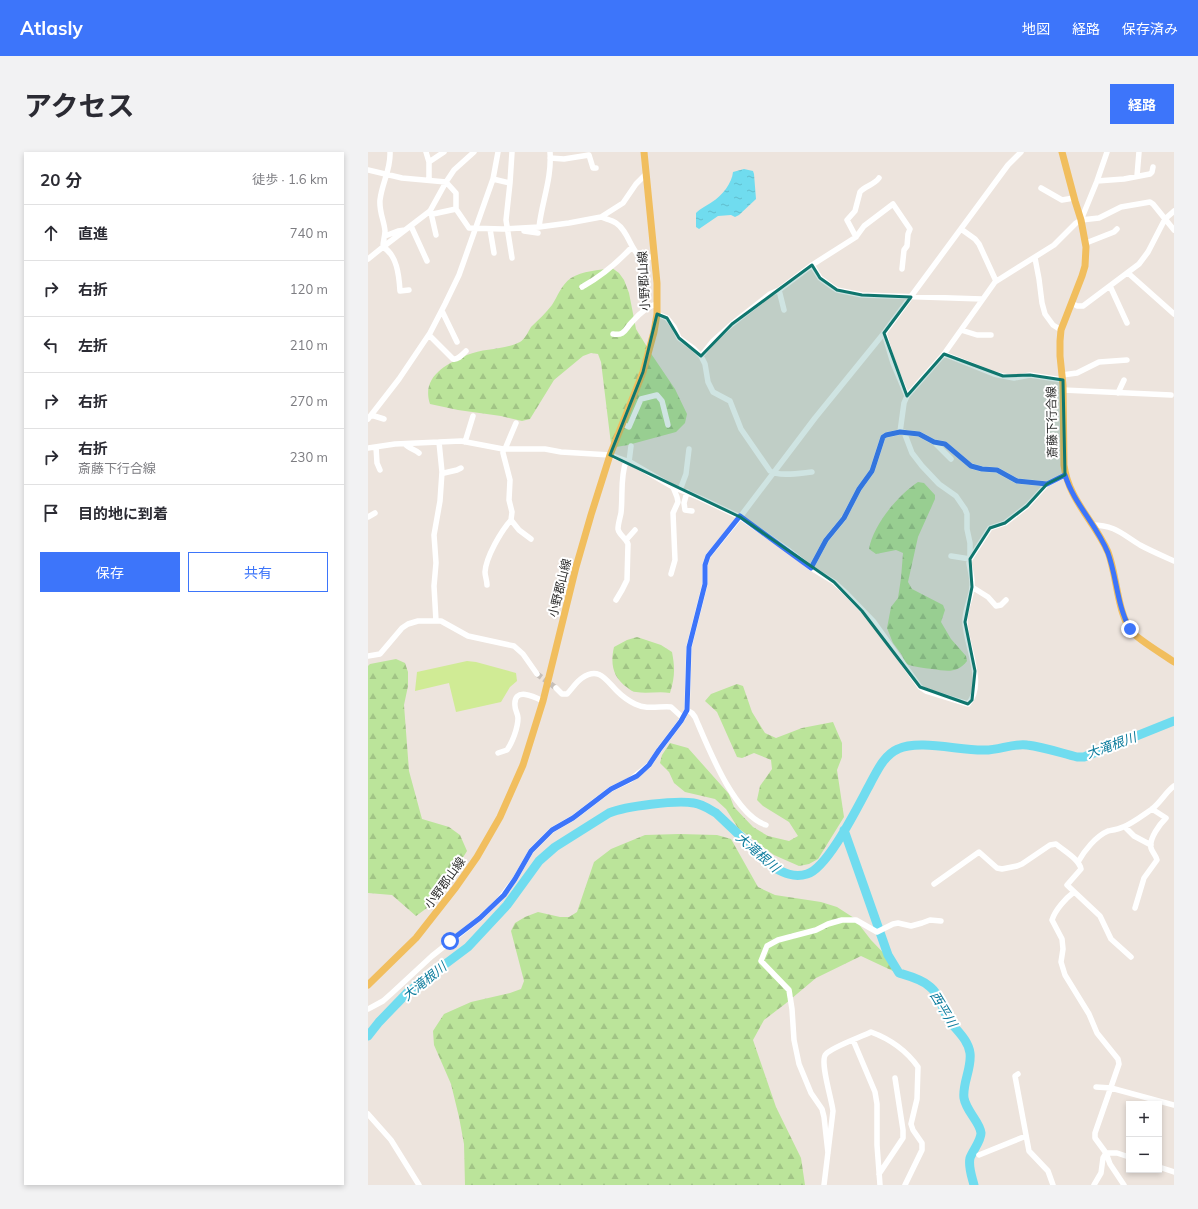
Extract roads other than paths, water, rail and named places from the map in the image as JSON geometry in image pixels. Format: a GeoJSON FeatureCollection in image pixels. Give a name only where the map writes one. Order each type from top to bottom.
{"type":"FeatureCollection","features":[{"type":"Feature","properties":{"kind":"main road","name":"小野郡山線"},"geometry":{"type":"LineString","coordinates":[[368,985],[416,938],[456,887],[477,857],[500,817],[524,765],[543,701],[576,567],[610,455],[649,352],[657,314],[654,256],[644,152]]}},
{"type":"Feature","properties":{"kind":"main road","name":"斎藤下行合線"},"geometry":{"type":"LineString","coordinates":[[1062,152],[1086,243],[1085,266],[1080,285],[1061,330],[1060,341],[1065,475],[1073,495],[1108,553],[1124,617],[1130,629],[1137,636],[1174,662]]}},
{"type":"Feature","properties":{"kind":"street"},"geometry":{"type":"LineString","coordinates":[[383,247],[385,236],[379,209],[382,186],[391,161],[390,152]]}},
{"type":"Feature","properties":{"kind":"street"},"geometry":{"type":"LineString","coordinates":[[426,152],[429,162],[429,180]]}},
{"type":"Feature","properties":{"kind":"street"},"geometry":{"type":"LineString","coordinates":[[429,162],[444,152]]}},
{"type":"Feature","properties":{"kind":"street"},"geometry":{"type":"LineString","coordinates":[[436,235],[430,213],[454,170],[474,152]]}},
{"type":"Feature","properties":{"kind":"street"},"geometry":{"type":"LineString","coordinates":[[384,419],[370,417],[399,379],[429,335],[442,311],[459,275],[493,180],[498,152]]}},
{"type":"Feature","properties":{"kind":"street"},"geometry":{"type":"LineString","coordinates":[[512,152],[506,213],[512,258]]}},
{"type":"Feature","properties":{"kind":"street"},"geometry":{"type":"LineString","coordinates":[[368,1009],[392,994],[432,956],[475,922],[499,900],[515,879],[531,851],[552,830],[573,818],[611,789],[630,780],[644,769],[683,718],[687,710],[689,647],[705,584],[705,565],[708,556],[774,473],[815,418],[884,333],[1008,165],[1021,152]]}},
{"type":"Feature","properties":{"kind":"street"},"geometry":{"type":"LineString","coordinates":[[1081,220],[1107,152]]}},
{"type":"Feature","properties":{"kind":"street"},"geometry":{"type":"LineString","coordinates":[[1137,176],[1138,152]]}},
{"type":"Feature","properties":{"kind":"street"},"geometry":{"type":"LineString","coordinates":[[538,230],[540,213],[548,184],[550,155],[564,159],[589,156],[593,168],[596,168]]}},
{"type":"Feature","properties":{"kind":"street"},"geometry":{"type":"LineString","coordinates":[[1097,181],[1124,179],[1151,173],[1153,167]]}},
{"type":"Feature","properties":{"kind":"street"},"geometry":{"type":"LineString","coordinates":[[368,170],[402,178],[446,182],[455,190],[456,209],[466,226],[475,229],[538,230],[601,217],[623,203],[636,184],[646,174]]}},
{"type":"Feature","properties":{"kind":"street"},"geometry":{"type":"LineString","coordinates":[[856,237],[847,220],[855,211],[860,192],[876,182],[879,178]]}},
{"type":"Feature","properties":{"kind":"street"},"geometry":{"type":"LineString","coordinates":[[493,180],[510,183]]}},
{"type":"Feature","properties":{"kind":"street"},"geometry":{"type":"LineString","coordinates":[[1041,188],[1062,200],[1074,198]]}},
{"type":"Feature","properties":{"kind":"street"},"geometry":{"type":"LineString","coordinates":[[368,448],[395,444],[455,441],[504,449],[545,449],[561,452],[610,455],[627,461],[673,487],[740,516],[811,568],[834,582],[856,602],[891,646],[920,687],[926,691],[968,704],[972,700],[974,692],[975,671],[965,622],[972,587],[969,563],[970,543],[967,529],[967,514],[956,496],[939,484],[912,453],[902,432],[904,403],[907,396],[944,354],[996,281],[1054,245],[1076,222],[1093,219],[1121,207],[1146,202],[1153,204],[1174,230]]}},
{"type":"Feature","properties":{"kind":"street"},"geometry":{"type":"LineString","coordinates":[[701,356],[732,324],[770,294],[779,290],[812,265],[856,237],[864,226],[893,204],[910,229],[907,246],[904,250],[902,269]]}},
{"type":"Feature","properties":{"kind":"street"},"geometry":{"type":"LineString","coordinates":[[368,259],[430,213],[456,209]]}},
{"type":"Feature","properties":{"kind":"street"},"geometry":{"type":"LineString","coordinates":[[1072,303],[1078,306],[1083,306],[1128,273],[1143,259],[1165,219],[1174,211]]}},
{"type":"Feature","properties":{"kind":"street"},"geometry":{"type":"LineString","coordinates":[[601,217],[612,221],[621,227],[632,247],[640,257],[654,256]]}},
{"type":"Feature","properties":{"kind":"street"},"geometry":{"type":"LineString","coordinates":[[411,226],[427,261]]}},
{"type":"Feature","properties":{"kind":"street"},"geometry":{"type":"LineString","coordinates":[[490,229],[494,253]]}},
{"type":"Feature","properties":{"kind":"street"},"geometry":{"type":"LineString","coordinates":[[961,229],[975,239],[979,244],[996,281]]}},
{"type":"Feature","properties":{"kind":"street"},"geometry":{"type":"LineString","coordinates":[[1086,243],[1118,229]]}},
{"type":"Feature","properties":{"kind":"street"},"geometry":{"type":"LineString","coordinates":[[385,236],[406,230]]}},
{"type":"Feature","properties":{"kind":"street"},"geometry":{"type":"LineString","coordinates":[[383,247],[393,255],[399,278],[400,291],[409,290]]}},
{"type":"Feature","properties":{"kind":"street"},"geometry":{"type":"LineString","coordinates":[[582,287],[591,282],[632,247]]}},
{"type":"Feature","properties":{"kind":"street"},"geometry":{"type":"LineString","coordinates":[[1035,258],[1044,314],[1053,325],[1061,330]]}},
{"type":"Feature","properties":{"kind":"street"},"geometry":{"type":"LineString","coordinates":[[812,265],[820,278],[837,290],[862,295],[982,299]]}},
{"type":"Feature","properties":{"kind":"street"},"geometry":{"type":"LineString","coordinates":[[1128,273],[1174,314]]}},
{"type":"Feature","properties":{"kind":"street"},"geometry":{"type":"LineString","coordinates":[[1110,286],[1127,323]]}},
{"type":"Feature","properties":{"kind":"street"},"geometry":{"type":"LineString","coordinates":[[779,290],[784,310]]}},
{"type":"Feature","properties":{"kind":"street"},"geometry":{"type":"LineString","coordinates":[[612,334],[621,334],[626,330],[630,323],[651,305],[657,304]]}},
{"type":"Feature","properties":{"kind":"street"},"geometry":{"type":"LineString","coordinates":[[442,311],[457,342]]}},
{"type":"Feature","properties":{"kind":"street"},"geometry":{"type":"LineString","coordinates":[[657,314],[667,318],[674,327],[679,338],[694,348],[701,356],[705,364],[708,382],[713,392],[730,401],[741,429],[766,466],[774,473],[791,474],[812,472]]}},
{"type":"Feature","properties":{"kind":"street"},"geometry":{"type":"LineString","coordinates":[[961,330],[977,335],[990,335]]}},
{"type":"Feature","properties":{"kind":"street"},"geometry":{"type":"LineString","coordinates":[[884,333],[893,363],[907,396]]}},
{"type":"Feature","properties":{"kind":"street"},"geometry":{"type":"LineString","coordinates":[[429,335],[453,359],[459,358],[466,351]]}},
{"type":"Feature","properties":{"kind":"street"},"geometry":{"type":"LineString","coordinates":[[944,354],[994,374],[1014,378],[1030,375],[1062,377],[1098,362],[1127,360]]}},
{"type":"Feature","properties":{"kind":"street"},"geometry":{"type":"LineString","coordinates":[[1118,393],[1124,380]]}},
{"type":"Feature","properties":{"kind":"street"},"geometry":{"type":"LineString","coordinates":[[1063,390],[1171,395]]}},
{"type":"Feature","properties":{"kind":"street"},"geometry":{"type":"LineString","coordinates":[[622,424],[630,427],[641,399],[657,395],[662,401],[668,425]]}},
{"type":"Feature","properties":{"kind":"street"},"geometry":{"type":"LineString","coordinates":[[466,442],[473,416]]}},
{"type":"Feature","properties":{"kind":"street"},"geometry":{"type":"LineString","coordinates":[[487,585],[485,573],[488,562],[496,544],[511,520],[512,512],[509,500],[510,480],[503,453],[516,423]]}},
{"type":"Feature","properties":{"kind":"street"},"geometry":{"type":"LineString","coordinates":[[811,568],[826,540],[844,518],[859,489],[872,471],[883,437],[902,432],[919,434],[934,442],[951,459]]}},
{"type":"Feature","properties":{"kind":"street"},"geometry":{"type":"LineString","coordinates":[[436,621],[434,586],[436,563],[434,535],[440,501],[442,472],[439,442]]}},
{"type":"Feature","properties":{"kind":"street"},"geometry":{"type":"LineString","coordinates":[[934,442],[945,444],[971,466],[982,469],[997,470],[1017,481],[1047,484]]}},
{"type":"Feature","properties":{"kind":"street"},"geometry":{"type":"LineString","coordinates":[[405,444],[407,447],[419,452]]}},
{"type":"Feature","properties":{"kind":"street"},"geometry":{"type":"LineString","coordinates":[[616,600],[627,580],[628,544],[627,539],[620,533],[618,526],[623,497],[622,478],[631,446]]}},
{"type":"Feature","properties":{"kind":"street"},"geometry":{"type":"LineString","coordinates":[[376,447],[377,463],[380,470]]}},
{"type":"Feature","properties":{"kind":"street"},"geometry":{"type":"LineString","coordinates":[[680,490],[686,474],[689,449]]}},
{"type":"Feature","properties":{"kind":"street"},"geometry":{"type":"LineString","coordinates":[[442,472],[444,473],[461,468]]}},
{"type":"Feature","properties":{"kind":"street"},"geometry":{"type":"LineString","coordinates":[[970,559],[990,528],[1005,523],[1027,506],[1047,484],[1065,475]]}},
{"type":"Feature","properties":{"kind":"street"},"geometry":{"type":"LineString","coordinates":[[671,574],[674,560],[673,513],[678,502],[673,487]]}},
{"type":"Feature","properties":{"kind":"street"},"geometry":{"type":"LineString","coordinates":[[687,492],[684,503],[685,510],[692,511]]}},
{"type":"Feature","properties":{"kind":"street"},"geometry":{"type":"LineString","coordinates":[[368,517],[375,513]]}},
{"type":"Feature","properties":{"kind":"street"},"geometry":{"type":"LineString","coordinates":[[511,520],[519,530],[531,539]]}},
{"type":"Feature","properties":{"kind":"street"},"geometry":{"type":"LineString","coordinates":[[1092,526],[1100,525],[1112,528],[1140,545],[1174,561]]}},
{"type":"Feature","properties":{"kind":"street"},"geometry":{"type":"LineString","coordinates":[[627,539],[635,530]]}},
{"type":"Feature","properties":{"kind":"street"},"geometry":{"type":"LineString","coordinates":[[951,556],[970,559]]}},
{"type":"Feature","properties":{"kind":"street"},"geometry":{"type":"LineString","coordinates":[[972,587],[988,597],[996,606],[1001,605],[1006,600]]}},
{"type":"Feature","properties":{"kind":"street"},"geometry":{"type":"LineString","coordinates":[[368,656],[380,654],[402,628],[408,624],[418,621],[441,621],[468,636],[514,646],[523,654],[537,674]]}},
{"type":"Feature","properties":{"kind":"street"},"geometry":{"type":"LineString","coordinates":[[556,688],[562,694],[567,694],[582,678],[590,674],[597,673],[603,676],[618,691],[636,704],[654,709],[671,708],[683,718]]}},
{"type":"Feature","properties":{"kind":"street"},"geometry":{"type":"LineString","coordinates":[[498,753],[507,750],[515,730],[518,716],[514,706],[518,697],[523,694],[530,694],[543,701]]}},
{"type":"Feature","properties":{"kind":"street"},"geometry":{"type":"LineString","coordinates":[[687,710],[695,717],[710,751],[743,808],[752,818],[766,825]]}},
{"type":"Feature","properties":{"kind":"street"},"geometry":{"type":"LineString","coordinates":[[1078,862],[1082,854],[1099,837],[1106,832],[1125,827],[1152,809],[1174,786]]}},
{"type":"Feature","properties":{"kind":"street"},"geometry":{"type":"LineString","coordinates":[[1134,908],[1144,878],[1157,860],[1151,847],[1153,836],[1166,818],[1152,809]]}},
{"type":"Feature","properties":{"kind":"street"},"geometry":{"type":"LineString","coordinates":[[1125,827],[1134,836],[1151,844]]}},
{"type":"Feature","properties":{"kind":"street"},"geometry":{"type":"LineString","coordinates":[[934,884],[979,852],[997,868],[1002,869],[1022,864],[1050,845],[1056,844],[1078,862],[1081,869],[1067,885],[1100,916],[1112,939],[1131,957]]}},
{"type":"Feature","properties":{"kind":"street"},"geometry":{"type":"LineString","coordinates":[[1074,892],[1060,906],[1052,920],[1062,939],[1063,949],[1061,962],[1065,975],[1089,1014],[1097,1034],[1118,1059],[1119,1064],[1095,1136],[1110,1164],[1124,1185]]}},
{"type":"Feature","properties":{"kind":"street"},"geometry":{"type":"LineString","coordinates":[[828,1153],[822,1109],[812,1093],[799,1064],[794,1040],[789,990],[761,961],[767,946],[778,940],[816,930],[828,924],[842,920],[856,920],[877,932],[898,923],[911,926],[930,920],[941,921]]}},
{"type":"Feature","properties":{"kind":"street"},"geometry":{"type":"LineString","coordinates":[[824,1185],[833,1111],[823,1058],[834,1049],[871,1032],[880,1035],[900,1048],[918,1067],[917,1099],[911,1124],[913,1130],[922,1143],[922,1150],[905,1185]]}},
{"type":"Feature","properties":{"kind":"street"},"geometry":{"type":"LineString","coordinates":[[853,1040],[875,1092],[878,1104],[877,1145],[880,1185]]}},
{"type":"Feature","properties":{"kind":"street"},"geometry":{"type":"LineString","coordinates":[[1018,1074],[1016,1076],[1029,1151],[1048,1171],[1053,1185]]}},
{"type":"Feature","properties":{"kind":"street"},"geometry":{"type":"LineString","coordinates":[[879,1174],[903,1138],[895,1078]]}},
{"type":"Feature","properties":{"kind":"street"},"geometry":{"type":"LineString","coordinates":[[1096,1087],[1111,1088],[1174,1105]]}},
{"type":"Feature","properties":{"kind":"street"},"geometry":{"type":"LineString","coordinates":[[368,1114],[391,1140],[419,1185]]}},
{"type":"Feature","properties":{"kind":"street"},"geometry":{"type":"LineString","coordinates":[[979,1155],[1026,1136]]}},
{"type":"Feature","properties":{"kind":"street"},"geometry":{"type":"LineString","coordinates":[[1106,1154],[1117,1154],[1126,1156]]}},
{"type":"Feature","properties":{"kind":"street"},"geometry":{"type":"LineString","coordinates":[[1094,1185],[1101,1173],[1103,1158],[1106,1154]]}},
{"type":"Feature","properties":{"kind":"street"},"geometry":{"type":"LineString","coordinates":[[1162,1168],[1174,1172]]}},
{"type":"Feature","properties":{"kind":"water"},"geometry":{"type":"Polygon","coordinates":[[[744,169],[753,171],[756,199],[735,217],[731,215],[718,216],[699,229],[696,227],[696,213],[723,193],[729,185],[733,172],[744,169]]]}},
{"type":"Feature","properties":{"kind":"waterway","name":"大滝根川"},"geometry":{"type":"LineString","coordinates":[[368,1036],[379,1022],[408,992],[468,947],[507,905],[539,861],[555,847],[609,813],[627,808],[664,803],[686,802],[700,804],[716,813],[773,867],[789,874],[802,875],[815,869],[824,860],[842,834],[881,764],[889,755],[898,749],[907,746],[928,745],[985,750],[1027,745],[1077,757],[1084,757],[1174,721]]}},
{"type":"Feature","properties":{"kind":"waterway","name":"西平川"},"geometry":{"type":"LineString","coordinates":[[844,830],[888,955],[899,973],[919,980],[932,989],[938,997],[947,1017],[964,1038],[969,1048],[970,1059],[964,1087],[964,1098],[965,1103],[981,1133],[980,1139],[970,1158],[970,1172],[974,1185]]}},
{"type":"Feature","properties":{"kind":"tunnel"},"geometry":{"type":"LineString","coordinates":[[537,674],[556,688]]}}]}
